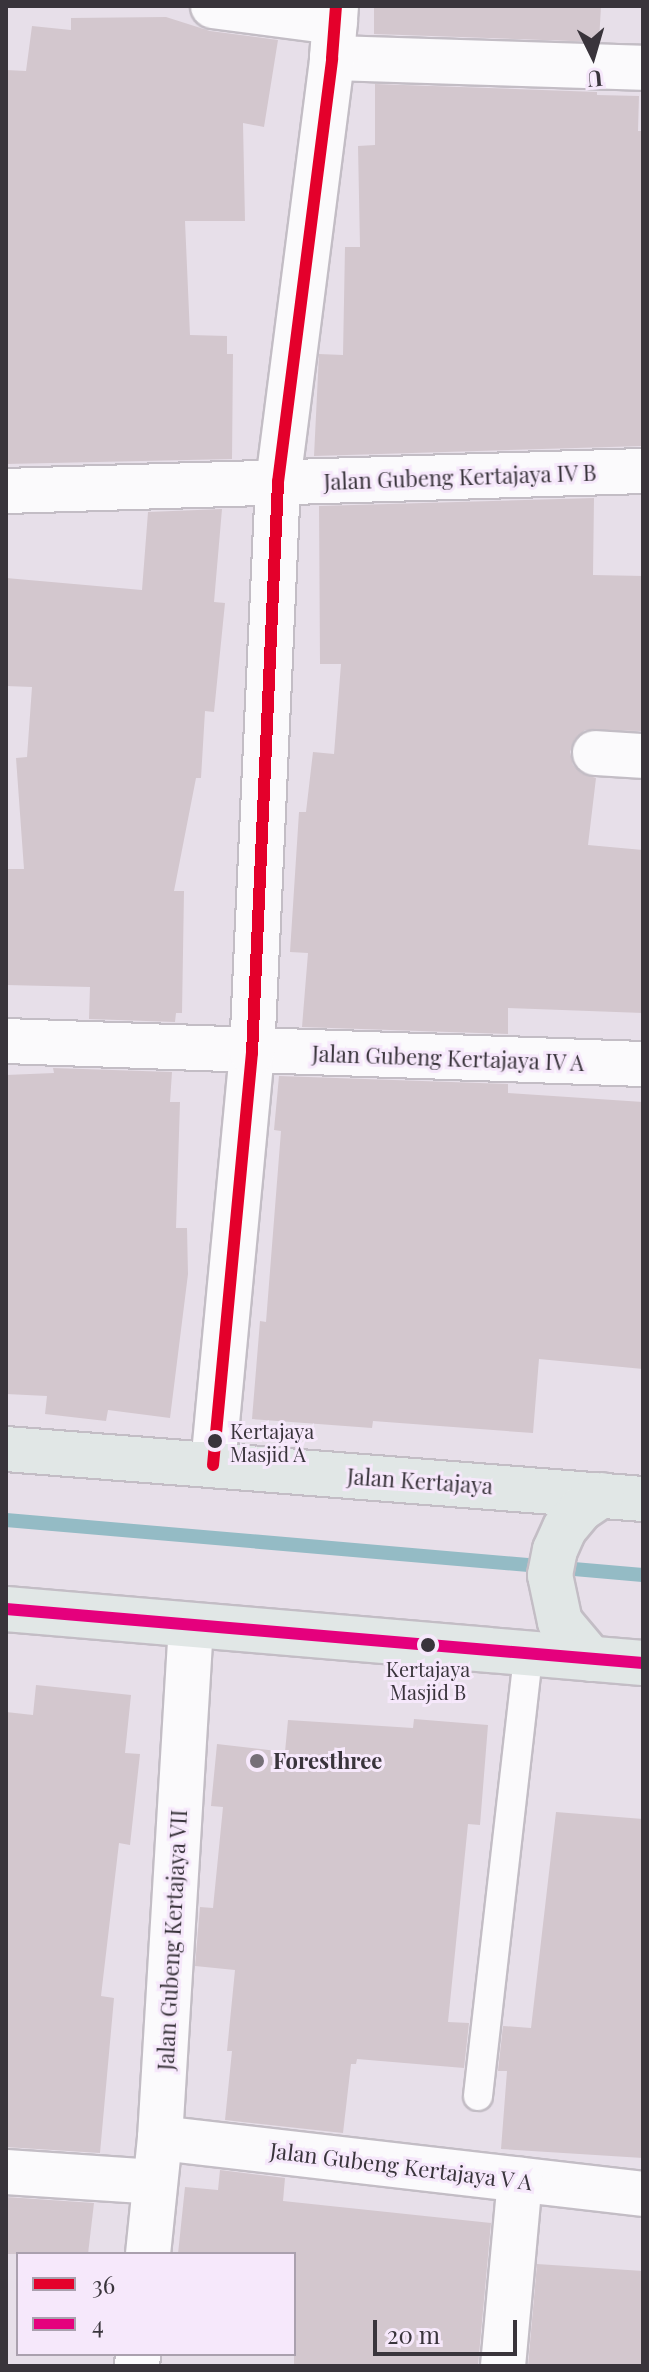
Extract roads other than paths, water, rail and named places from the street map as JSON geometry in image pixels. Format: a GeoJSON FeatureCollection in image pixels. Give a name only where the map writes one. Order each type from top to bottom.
{"type":"FeatureCollection","features":[{"type":"Feature","properties":{"kind":"main road","name":"Jalan Kertajaya"},"geometry":{"type":"LineString","coordinates":[[6,1449],[622,1497]]}},
{"type":"Feature","properties":{"kind":"main road"},"geometry":{"type":"LineString","coordinates":[[591,1659],[560,1622],[552,1599],[550,1575],[555,1550],[565,1528],[581,1509],[622,1497]]}},
{"type":"Feature","properties":{"kind":"main road"},"geometry":{"type":"LineString","coordinates":[[6,1609],[643,1663]]}},
{"type":"Feature","properties":{"kind":"street"},"geometry":{"type":"LineString","coordinates":[[213,6],[334,29],[643,68]]}},
{"type":"Feature","properties":{"kind":"street"},"geometry":{"type":"LineString","coordinates":[[213,1465],[252,1053],[278,482],[334,29]]}},
{"type":"Feature","properties":{"kind":"street","name":"Jalan Gubeng Kertajaya IV B"},"geometry":{"type":"LineString","coordinates":[[6,491],[643,471]]}},
{"type":"Feature","properties":{"kind":"street"},"geometry":{"type":"LineString","coordinates":[[595,753],[643,756]]}},
{"type":"Feature","properties":{"kind":"street","name":"Jalan Gubeng Kertajaya IV A"},"geometry":{"type":"LineString","coordinates":[[6,1041],[252,1053],[643,1064]]}},
{"type":"Feature","properties":{"kind":"street","name":"Jalan Gubeng Kertajaya VII"},"geometry":{"type":"LineString","coordinates":[[148,2252],[160,2138],[191,1625]]}},
{"type":"Feature","properties":{"kind":"street","name":"Jalan Gubeng Kertajaya V A"},"geometry":{"type":"LineString","coordinates":[[160,2138],[643,2194]]}},
{"type":"Feature","properties":{"kind":"street"},"geometry":{"type":"LineString","coordinates":[[6,2172],[155,2182]]}},
{"type":"Feature","properties":{"kind":"street"},"geometry":{"type":"LineString","coordinates":[[503,2366],[520,2180]]}},
{"type":"Feature","properties":{"kind":"lane"},"geometry":{"type":"LineString","coordinates":[[478,2096],[528,1654]]}},
{"type":"Feature","properties":{"kind":"waterway"},"geometry":{"type":"LineString","coordinates":[[6,1520],[643,1575]]}},
{"type":"Feature","properties":{"kind":"place","name":"Kertajaya Masjid A"},"geometry":{"type":"Point","coordinates":[215,1441]}},
{"type":"Feature","properties":{"kind":"place","name":"Kertajaya Masjid B"},"geometry":{"type":"Point","coordinates":[428,1645]}},
{"type":"Feature","properties":{"kind":"place","name":"Foresthree"},"geometry":{"type":"Point","coordinates":[257,1761]}}]}
